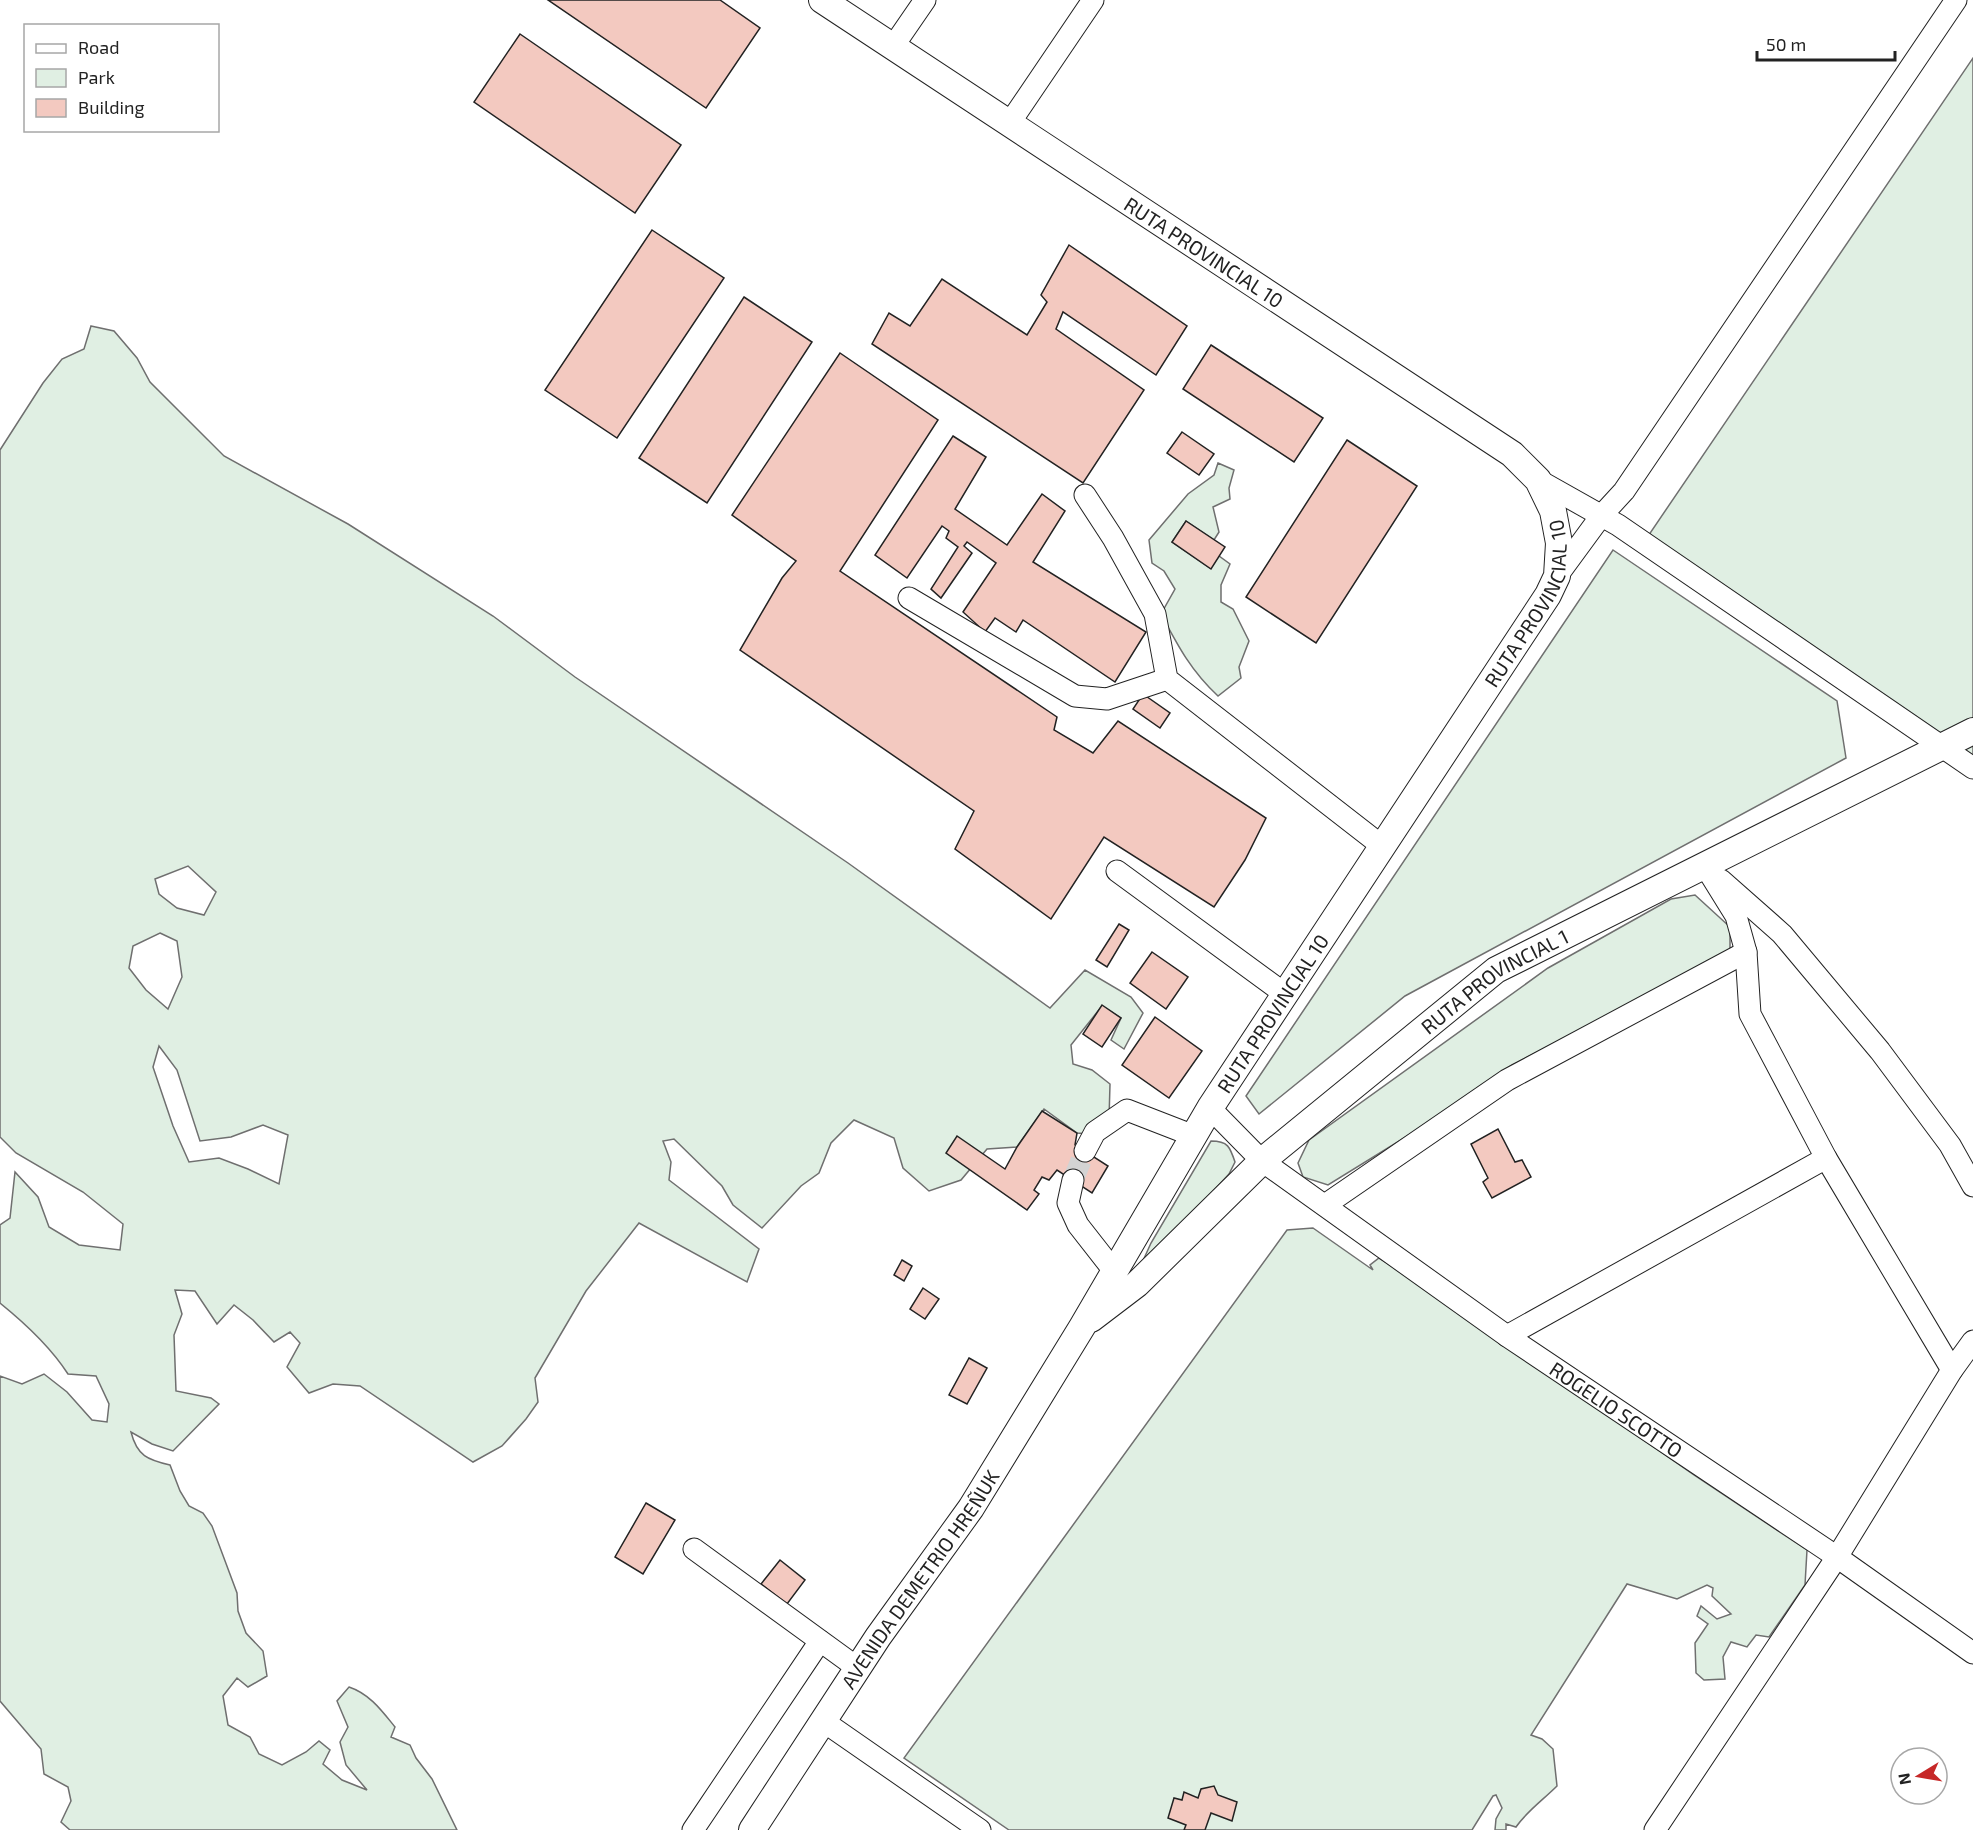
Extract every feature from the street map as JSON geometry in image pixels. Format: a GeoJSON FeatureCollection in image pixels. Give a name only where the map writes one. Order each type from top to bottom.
{"type":"FeatureCollection","features":[{"type":"Feature","properties":{"kind":"main road","name":"RUTA PROVINCIAL 10"},"geometry":{"type":"LineString","coordinates":[[822,0],[1512,454],[1538,480],[1553,511],[1559,543],[1557,576],[1548,594],[1210,1108],[1082,1327]]}},
{"type":"Feature","properties":{"kind":"main road","name":"RUTA PROVINCIAL 1"},"geometry":{"type":"LineString","coordinates":[[1082,1327],[1137,1284],[1262,1161],[1496,970],[1973,731]]}},
{"type":"Feature","properties":{"kind":"main road","name":"AVENIDA DEMETRIO HREÑUK"},"geometry":{"type":"LineString","coordinates":[[752,1830],[878,1637],[971,1508],[1082,1327]]}},
{"type":"Feature","properties":{"kind":"street"},"geometry":{"type":"LineString","coordinates":[[892,48],[925,0]]}},
{"type":"Feature","properties":{"kind":"street"},"geometry":{"type":"LineString","coordinates":[[1009,124],[1093,0]]}},
{"type":"Feature","properties":{"kind":"street"},"geometry":{"type":"LineString","coordinates":[[1557,576],[1601,516],[1624,491],[1956,0]]}},
{"type":"Feature","properties":{"kind":"street"},"geometry":{"type":"LineString","coordinates":[[1538,480],[1618,525],[1973,768]]}},
{"type":"Feature","properties":{"kind":"street"},"geometry":{"type":"LineString","coordinates":[[1085,495],[1113,538],[1155,614],[1167,679],[1382,846]]}},
{"type":"Feature","properties":{"kind":"street"},"geometry":{"type":"LineString","coordinates":[[909,598],[1075,696],[1107,699],[1167,679]]}},
{"type":"Feature","properties":{"kind":"street"},"geometry":{"type":"LineString","coordinates":[[1706,866],[1736,916],[1746,952],[1750,1014],[1826,1158],[1952,1370]]}},
{"type":"Feature","properties":{"kind":"street"},"geometry":{"type":"LineString","coordinates":[[1706,866],[1782,934],[1850,1015],[1880,1051],[1950,1145],[1973,1186]]}},
{"type":"Feature","properties":{"kind":"street"},"geometry":{"type":"LineString","coordinates":[[1117,871],[1285,994]]}},
{"type":"Feature","properties":{"kind":"street"},"geometry":{"type":"LineString","coordinates":[[1325,1205],[1507,1080],[1746,952]]}},
{"type":"Feature","properties":{"kind":"street","name":"ROGELIO SCOTTO"},"geometry":{"type":"LineString","coordinates":[[1210,1108],[1262,1161],[1507,1336],[1837,1557],[1973,1653]]}},
{"type":"Feature","properties":{"kind":"street"},"geometry":{"type":"LineString","coordinates":[[1085,1151],[1095,1132],[1127,1110],[1194,1136]]}},
{"type":"Feature","properties":{"kind":"street"},"geometry":{"type":"LineString","coordinates":[[1507,1336],[1826,1158]]}},
{"type":"Feature","properties":{"kind":"street"},"geometry":{"type":"LineString","coordinates":[[1073,1180],[1068,1203],[1078,1225],[1114,1271]]}},
{"type":"Feature","properties":{"kind":"street"},"geometry":{"type":"LineString","coordinates":[[1655,1830],[1837,1557],[1952,1370],[1973,1341]]}},
{"type":"Feature","properties":{"kind":"street"},"geometry":{"type":"LineString","coordinates":[[694,1549],[859,1669]]}},
{"type":"Feature","properties":{"kind":"street"},"geometry":{"type":"LineString","coordinates":[[693,1830],[820,1641]]}},
{"type":"Feature","properties":{"kind":"street"},"geometry":{"type":"LineString","coordinates":[[823,1721],[980,1830]]}},
{"type":"Feature","properties":{"kind":"green space"},"geometry":{"type":"Polygon","coordinates":[[[1973,58],[1973,771],[1642,545],[1973,58]]]}},
{"type":"Feature","properties":{"kind":"green space"},"geometry":{"type":"Polygon","coordinates":[[[91,326],[114,331],[137,358],[150,382],[224,456],[348,524],[493,616],[575,677],[848,863],[1050,1008],[1085,970],[1131,997],[1143,1013],[1124,1049],[1111,1040],[1121,1018],[1102,1006],[1071,1045],[1073,1064],[1092,1070],[1110,1084],[1109,1119],[1101,1135],[1077,1133],[1044,1109],[1017,1147],[987,1149],[961,1180],[929,1191],[903,1168],[894,1138],[854,1120],[831,1143],[819,1173],[801,1186],[762,1228],[733,1205],[722,1186],[674,1139],[663,1141],[671,1162],[669,1180],[759,1249],[747,1282],[639,1223],[586,1291],[535,1378],[538,1402],[502,1446],[473,1462],[360,1386],[333,1384],[309,1393],[287,1367],[300,1343],[290,1332],[274,1342],[253,1320],[234,1305],[217,1324],[195,1291],[175,1290],[182,1314],[174,1335],[176,1391],[211,1398],[219,1404],[173,1451],[152,1444],[131,1432],[133,1440],[144,1456],[170,1465],[180,1491],[189,1506],[203,1513],[212,1526],[237,1593],[238,1611],[246,1633],[263,1651],[267,1676],[248,1687],[237,1678],[223,1696],[228,1725],[250,1737],[259,1754],[282,1765],[306,1752],[319,1741],[330,1750],[323,1764],[342,1780],[367,1790],[346,1765],[340,1742],[348,1727],[337,1701],[349,1687],[356,1690],[375,1704],[395,1727],[391,1737],[410,1745],[416,1758],[432,1779],[457,1830],[70,1830],[61,1822],[71,1801],[68,1787],[44,1774],[41,1749],[0,1701],[0,1376],[22,1384],[44,1374],[67,1392],[92,1420],[107,1422],[109,1404],[96,1376],[68,1374],[37,1336],[0,1303],[0,1225],[10,1218],[15,1172],[38,1197],[49,1227],[79,1245],[120,1250],[123,1224],[83,1192],[16,1153],[0,1137],[0,450],[43,383],[62,359],[84,349],[91,326]],[[188,866],[155,879],[159,894],[177,908],[204,915],[216,892],[188,866]],[[160,933],[133,946],[129,968],[146,990],[168,1009],[182,977],[177,941],[160,933]],[[159,1046],[153,1067],[173,1126],[189,1162],[219,1158],[279,1184],[288,1135],[263,1125],[231,1137],[200,1141],[177,1070],[159,1046]]]}},
{"type":"Feature","properties":{"kind":"green space"},"geometry":{"type":"Polygon","coordinates":[[[1218,463],[1234,470],[1229,488],[1230,499],[1213,507],[1219,532],[1214,540],[1186,521],[1172,542],[1210,568],[1219,556],[1230,564],[1221,585],[1221,602],[1233,609],[1249,641],[1239,667],[1241,678],[1218,696],[1193,668],[1161,614],[1175,589],[1164,571],[1152,563],[1149,540],[1188,494],[1214,475],[1218,463]]]}},
{"type":"Feature","properties":{"kind":"green space"},"geometry":{"type":"Polygon","coordinates":[[[1613,550],[1837,701],[1846,758],[1405,996],[1259,1114],[1246,1096],[1613,550]]]}},
{"type":"Feature","properties":{"kind":"green space"},"geometry":{"type":"Polygon","coordinates":[[[1695,895],[1730,927],[1730,949],[1717,959],[1512,1065],[1409,1135],[1328,1185],[1303,1177],[1298,1163],[1309,1140],[1548,968],[1671,899],[1695,895]]]}},
{"type":"Feature","properties":{"kind":"green space"},"geometry":{"type":"Polygon","coordinates":[[[1211,1141],[1221,1142],[1230,1149],[1235,1162],[1229,1174],[1137,1274],[1151,1243],[1211,1141]]]}},
{"type":"Feature","properties":{"kind":"green space"},"geometry":{"type":"Polygon","coordinates":[[[1313,1228],[1373,1270],[1370,1265],[1379,1258],[1406,1275],[1694,1475],[1807,1550],[1805,1585],[1769,1637],[1756,1635],[1747,1647],[1731,1642],[1723,1657],[1725,1679],[1704,1680],[1696,1673],[1695,1643],[1708,1624],[1697,1616],[1701,1606],[1717,1619],[1731,1614],[1712,1596],[1713,1588],[1707,1585],[1677,1599],[1627,1584],[1531,1735],[1542,1739],[1553,1749],[1557,1786],[1516,1827],[1506,1824],[1506,1830],[1495,1830],[1496,1819],[1502,1808],[1496,1795],[1493,1796],[1472,1830],[1009,1830],[904,1758],[1287,1230],[1313,1228]]]}},
{"type":"Feature","properties":{"kind":"building"},"geometry":{"type":"Polygon","coordinates":[[[548,0],[720,0],[760,28],[706,108],[548,0]]]}},
{"type":"Feature","properties":{"kind":"building"},"geometry":{"type":"Polygon","coordinates":[[[520,34],[681,145],[635,213],[474,102],[520,34]]]}},
{"type":"Feature","properties":{"kind":"building"},"geometry":{"type":"Polygon","coordinates":[[[652,230],[724,278],[617,438],[545,390],[652,230]]]}},
{"type":"Feature","properties":{"kind":"building"},"geometry":{"type":"Polygon","coordinates":[[[1069,245],[1187,326],[1156,375],[1063,312],[1056,329],[1144,390],[1083,483],[872,344],[889,313],[910,326],[942,279],[1027,335],[1047,302],[1041,295],[1069,245]]]}},
{"type":"Feature","properties":{"kind":"building"},"geometry":{"type":"Polygon","coordinates":[[[744,297],[812,342],[707,503],[639,458],[744,297]]]}},
{"type":"Feature","properties":{"kind":"building"},"geometry":{"type":"Polygon","coordinates":[[[1211,345],[1323,418],[1294,462],[1183,389],[1211,345]]]}},
{"type":"Feature","properties":{"kind":"building"},"geometry":{"type":"Polygon","coordinates":[[[840,353],[938,420],[840,571],[1057,717],[1054,730],[1093,753],[1118,721],[1266,818],[1245,860],[1214,907],[1104,837],[1051,919],[955,849],[974,811],[740,650],[782,578],[796,561],[732,515],[840,353]]]}},
{"type":"Feature","properties":{"kind":"building"},"geometry":{"type":"Polygon","coordinates":[[[1182,432],[1214,454],[1199,475],[1167,453],[1182,432]]]}},
{"type":"Feature","properties":{"kind":"building"},"geometry":{"type":"Polygon","coordinates":[[[953,436],[986,457],[955,509],[1007,545],[1042,494],[1065,511],[1033,562],[1146,632],[1115,682],[1023,620],[1016,632],[995,618],[985,632],[963,612],[996,563],[967,542],[964,546],[972,553],[941,598],[931,589],[958,547],[946,538],[949,531],[942,526],[907,578],[875,555],[953,436]]]}},
{"type":"Feature","properties":{"kind":"building"},"geometry":{"type":"Polygon","coordinates":[[[1347,440],[1417,486],[1316,643],[1246,597],[1347,440]]]}},
{"type":"Feature","properties":{"kind":"building"},"geometry":{"type":"Polygon","coordinates":[[[1186,521],[1225,547],[1211,569],[1172,542],[1186,521]]]}},
{"type":"Feature","properties":{"kind":"building"},"geometry":{"type":"Polygon","coordinates":[[[1143,694],[1170,713],[1160,728],[1133,709],[1143,694]]]}},
{"type":"Feature","properties":{"kind":"building"},"geometry":{"type":"Polygon","coordinates":[[[1119,924],[1129,930],[1107,967],[1096,960],[1119,924]]]}},
{"type":"Feature","properties":{"kind":"building"},"geometry":{"type":"Polygon","coordinates":[[[1152,952],[1188,977],[1166,1009],[1130,983],[1152,952]]]}},
{"type":"Feature","properties":{"kind":"building"},"geometry":{"type":"Polygon","coordinates":[[[1102,1005],[1121,1018],[1102,1047],[1083,1034],[1102,1005]]]}},
{"type":"Feature","properties":{"kind":"building"},"geometry":{"type":"Polygon","coordinates":[[[1155,1017],[1202,1051],[1169,1098],[1122,1065],[1155,1017]]]}},
{"type":"Feature","properties":{"kind":"building"},"geometry":{"type":"Polygon","coordinates":[[[1042,1111],[1077,1133],[1075,1145],[1108,1166],[1092,1193],[1057,1170],[1049,1180],[1042,1177],[1034,1190],[1039,1194],[1027,1210],[946,1153],[957,1136],[1005,1169],[1042,1111]]]}},
{"type":"Feature","properties":{"kind":"building"},"geometry":{"type":"Polygon","coordinates":[[[1498,1129],[1515,1162],[1522,1160],[1531,1177],[1492,1198],[1483,1182],[1488,1178],[1471,1144],[1498,1129]]]}},
{"type":"Feature","properties":{"kind":"building"},"geometry":{"type":"Polygon","coordinates":[[[902,1260],[912,1266],[904,1281],[894,1275],[902,1260]]]}},
{"type":"Feature","properties":{"kind":"building"},"geometry":{"type":"Polygon","coordinates":[[[923,1288],[939,1299],[925,1319],[910,1309],[923,1288]]]}},
{"type":"Feature","properties":{"kind":"building"},"geometry":{"type":"Polygon","coordinates":[[[969,1358],[987,1368],[967,1404],[949,1395],[969,1358]]]}},
{"type":"Feature","properties":{"kind":"building"},"geometry":{"type":"Polygon","coordinates":[[[646,1503],[675,1520],[643,1574],[615,1557],[646,1503]]]}},
{"type":"Feature","properties":{"kind":"building"},"geometry":{"type":"Polygon","coordinates":[[[780,1560],[805,1580],[787,1604],[761,1584],[780,1560]]]}},
{"type":"Feature","properties":{"kind":"building"},"geometry":{"type":"Polygon","coordinates":[[[1214,1786],[1218,1795],[1237,1802],[1232,1821],[1211,1813],[1205,1830],[1184,1830],[1186,1825],[1168,1818],[1174,1798],[1182,1800],[1184,1792],[1198,1798],[1201,1789],[1214,1786]]]}},
{"type":"Feature","properties":{"kind":"tunnel"},"geometry":{"type":"LineString","coordinates":[[1073,1180],[1085,1151]]}}]}
